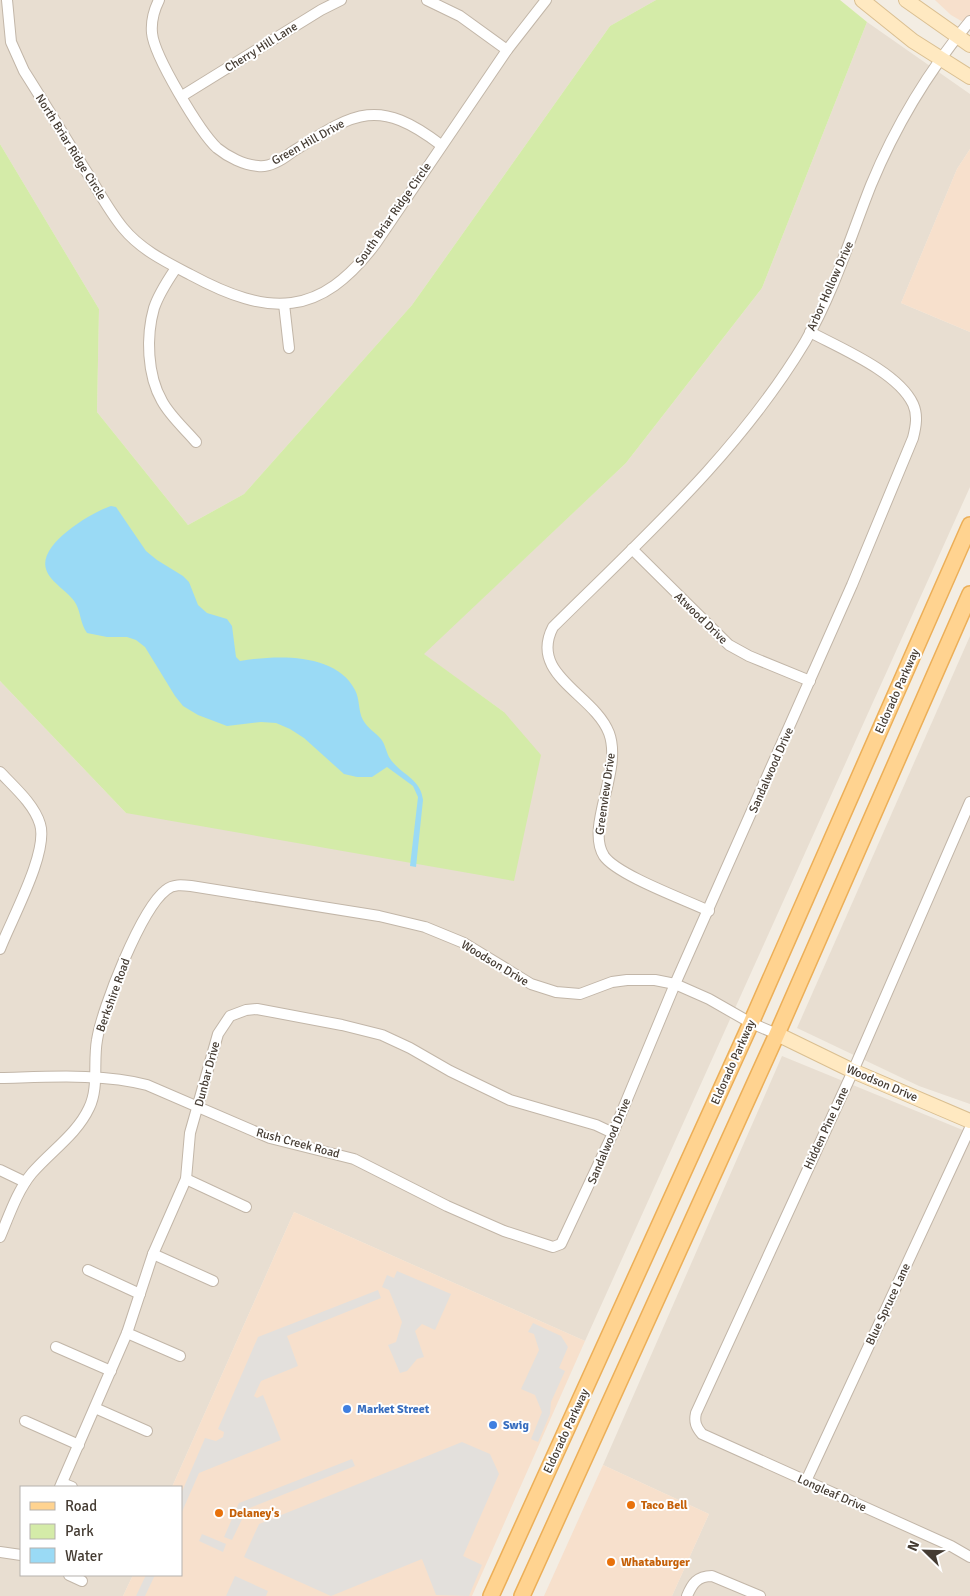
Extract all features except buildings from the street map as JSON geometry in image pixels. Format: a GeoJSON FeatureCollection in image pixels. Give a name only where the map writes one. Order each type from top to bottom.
{"type":"FeatureCollection","features":[{"type":"Feature","properties":{"kind":"main road"},"geometry":{"type":"LineString","coordinates":[[862,0],[895,28],[970,77]]}},
{"type":"Feature","properties":{"kind":"main road"},"geometry":{"type":"LineString","coordinates":[[906,0],[970,45]]}},
{"type":"Feature","properties":{"kind":"main road","name":"Eldorado Parkway"},"geometry":{"type":"LineString","coordinates":[[491,1596],[751,1023],[970,525]]}},
{"type":"Feature","properties":{"kind":"main road"},"geometry":{"type":"LineString","coordinates":[[522,1596],[777,1034],[970,594]]}},
{"type":"Feature","properties":{"kind":"main road","name":"Woodson Drive"},"geometry":{"type":"LineString","coordinates":[[777,1034],[853,1071],[970,1121]]}},
{"type":"Feature","properties":{"kind":"main road"},"geometry":{"type":"LineString","coordinates":[[547,1470],[573,1482]]}},
{"type":"Feature","properties":{"kind":"street","name":"North Briar Ridge Circle"},"geometry":{"type":"LineString","coordinates":[[7,0],[9,27],[16,55],[114,216],[133,239],[146,250],[176,268]]}},
{"type":"Feature","properties":{"kind":"street","name":"Green Hill Drive"},"geometry":{"type":"LineString","coordinates":[[158,0],[154,14],[152,35],[159,54],[182,96],[217,148],[229,156],[258,166],[273,163],[327,130],[366,114],[386,115],[402,120],[441,145]]}},
{"type":"Feature","properties":{"kind":"street","name":"Cherry Hill Lane"},"geometry":{"type":"LineString","coordinates":[[182,96],[321,10],[341,0]]}},
{"type":"Feature","properties":{"kind":"street"},"geometry":{"type":"LineString","coordinates":[[427,0],[460,16],[507,50]]}},
{"type":"Feature","properties":{"kind":"street","name":"South Briar Ridge Circle"},"geometry":{"type":"LineString","coordinates":[[176,268],[227,293],[248,300],[284,304],[322,294],[333,288],[356,268],[376,243],[507,50],[546,0]]}},
{"type":"Feature","properties":{"kind":"street","name":"Arbor Hollow Drive"},"geometry":{"type":"LineString","coordinates":[[632,549],[674,509],[722,456],[768,397],[810,332],[831,291],[872,185],[896,134],[942,59],[970,21]]}},
{"type":"Feature","properties":{"kind":"street"},"geometry":{"type":"LineString","coordinates":[[176,268],[154,306],[151,320],[150,362],[156,390],[162,403],[196,442]]}},
{"type":"Feature","properties":{"kind":"street"},"geometry":{"type":"LineString","coordinates":[[284,304],[288,348]]}},
{"type":"Feature","properties":{"kind":"street","name":"Sandalwood Drive"},"geometry":{"type":"LineString","coordinates":[[558,1246],[569,1231],[613,1133],[674,984],[709,911],[810,681],[909,447],[916,420],[913,404],[895,382],[857,357],[810,332]]}},
{"type":"Feature","properties":{"kind":"street","name":"Atwood Drive"},"geometry":{"type":"LineString","coordinates":[[632,549],[729,645],[749,656],[810,681]]}},
{"type":"Feature","properties":{"kind":"street","name":"Greenview Drive"},"geometry":{"type":"LineString","coordinates":[[632,549],[553,626],[547,637],[546,648],[554,669],[606,726],[611,742],[610,778],[599,833],[604,856],[625,873],[709,911]]}},
{"type":"Feature","properties":{"kind":"street"},"geometry":{"type":"LineString","coordinates":[[0,772],[28,804],[40,825],[42,837],[38,856],[1,946]]}},
{"type":"Feature","properties":{"kind":"street","name":"Hidden Pine Lane"},"geometry":{"type":"LineString","coordinates":[[696,1426],[696,1413],[853,1071],[970,802]]}},
{"type":"Feature","properties":{"kind":"street","name":"Woodson Drive"},"geometry":{"type":"LineString","coordinates":[[172,886],[191,886],[379,916],[425,927],[464,943],[530,984],[556,992],[580,994],[612,982],[627,980],[655,980],[674,984],[709,998],[751,1023],[777,1034]]}},
{"type":"Feature","properties":{"kind":"street","name":"Berkshire Road"},"geometry":{"type":"LineString","coordinates":[[0,1237],[25,1182],[82,1120],[90,1106],[94,1093],[98,1030],[122,968],[151,907],[172,886]]}},
{"type":"Feature","properties":{"kind":"street","name":"Dunbar Drive"},"geometry":{"type":"LineString","coordinates":[[61,1485],[127,1334],[153,1254],[186,1179],[190,1133],[199,1107],[220,1028],[230,1016],[246,1010],[257,1009],[288,1017],[342,1025],[382,1036],[410,1048],[450,1071],[510,1100],[588,1122],[613,1133]]}},
{"type":"Feature","properties":{"kind":"street","name":"Rush Creek Road"},"geometry":{"type":"LineString","coordinates":[[0,1078],[66,1077],[127,1080],[147,1086],[270,1138],[354,1159],[447,1206],[545,1245],[558,1246]]}},
{"type":"Feature","properties":{"kind":"street","name":"Blue Spruce Lane"},"geometry":{"type":"LineString","coordinates":[[806,1481],[970,1128]]}},
{"type":"Feature","properties":{"kind":"street"},"geometry":{"type":"LineString","coordinates":[[0,1170],[25,1182]]}},
{"type":"Feature","properties":{"kind":"street"},"geometry":{"type":"LineString","coordinates":[[186,1179],[246,1207]]}},
{"type":"Feature","properties":{"kind":"street"},"geometry":{"type":"LineString","coordinates":[[153,1254],[213,1281]]}},
{"type":"Feature","properties":{"kind":"street"},"geometry":{"type":"LineString","coordinates":[[88,1270],[140,1294]]}},
{"type":"Feature","properties":{"kind":"street"},"geometry":{"type":"LineString","coordinates":[[127,1334],[180,1356]]}},
{"type":"Feature","properties":{"kind":"street"},"geometry":{"type":"LineString","coordinates":[[56,1346],[111,1371]]}},
{"type":"Feature","properties":{"kind":"street"},"geometry":{"type":"LineString","coordinates":[[95,1408],[147,1431]]}},
{"type":"Feature","properties":{"kind":"street"},"geometry":{"type":"LineString","coordinates":[[25,1421],[79,1444]]}},
{"type":"Feature","properties":{"kind":"street","name":"Longleaf Drive"},"geometry":{"type":"LineString","coordinates":[[696,1426],[702,1434],[951,1546],[970,1557]]}},
{"type":"Feature","properties":{"kind":"street"},"geometry":{"type":"LineString","coordinates":[[0,1552],[18,1555]]}},
{"type":"Feature","properties":{"kind":"street"},"geometry":{"type":"LineString","coordinates":[[71,1576],[82,1581]]}},
{"type":"Feature","properties":{"kind":"street"},"geometry":{"type":"LineString","coordinates":[[687,1596],[696,1580],[704,1576],[712,1576],[760,1596]]}},
{"type":"Feature","properties":{"kind":"shaded area"},"geometry":{"type":"Polygon","coordinates":[[[0,0],[656,0],[610,26],[412,305],[244,494],[188,525],[97,412],[99,309],[0,144],[0,0]]]}},
{"type":"Feature","properties":{"kind":"shaded area"},"geometry":{"type":"Polygon","coordinates":[[[935,0],[970,0],[970,26],[951,15],[935,0]]]}},
{"type":"Feature","properties":{"kind":"shaded area"},"geometry":{"type":"Polygon","coordinates":[[[867,22],[970,94],[970,149],[957,169],[901,303],[970,332],[970,487],[585,1341],[294,1212],[172,1486],[20,1486],[20,1576],[133,1576],[123,1596],[0,1596],[0,681],[126,813],[504,712],[423,654],[626,463],[762,288],[867,22]]]}},
{"type":"Feature","properties":{"kind":"shaded area"},"geometry":{"type":"Polygon","coordinates":[[[970,149],[970,332],[901,303],[957,169],[970,149]]]}},
{"type":"Feature","properties":{"kind":"shaded area"},"geometry":{"type":"Polygon","coordinates":[[[970,636],[970,1104],[919,1086],[797,1028],[970,636]]]}},
{"type":"Feature","properties":{"kind":"shaded area"},"geometry":{"type":"Polygon","coordinates":[[[782,1056],[970,1133],[970,1596],[672,1596],[709,1514],[603,1465],[782,1056]]]}},
{"type":"Feature","properties":{"kind":"shaded area"},"geometry":{"type":"Polygon","coordinates":[[[294,1212],[585,1341],[472,1596],[123,1596],[133,1576],[182,1576],[182,1486],[172,1486],[294,1212]]]}},
{"type":"Feature","properties":{"kind":"shaded area"},"geometry":{"type":"Polygon","coordinates":[[[397,1271],[451,1294],[435,1330],[422,1324],[415,1331],[424,1357],[417,1359],[407,1371],[400,1373],[388,1345],[396,1342],[402,1322],[389,1290],[382,1287],[387,1275],[394,1278],[397,1271]]]}},
{"type":"Feature","properties":{"kind":"shaded area"},"geometry":{"type":"Polygon","coordinates":[[[378,1290],[381,1298],[287,1336],[298,1366],[261,1381],[254,1396],[257,1398],[263,1395],[281,1440],[199,1473],[182,1512],[182,1492],[205,1438],[216,1441],[223,1437],[224,1432],[218,1429],[258,1337],[378,1290]]]}},
{"type":"Feature","properties":{"kind":"shaded area"},"geometry":{"type":"Polygon","coordinates":[[[533,1323],[561,1336],[568,1347],[559,1368],[565,1371],[551,1402],[550,1414],[538,1442],[531,1439],[542,1412],[535,1395],[521,1389],[539,1350],[534,1334],[528,1332],[533,1323]]]}},
{"type":"Feature","properties":{"kind":"shaded area"},"geometry":{"type":"Polygon","coordinates":[[[462,1442],[490,1454],[499,1474],[463,1556],[482,1565],[469,1596],[436,1595],[422,1559],[331,1596],[244,1557],[259,1524],[462,1442]]]}},
{"type":"Feature","properties":{"kind":"shaded area"},"geometry":{"type":"Polygon","coordinates":[[[352,1459],[355,1466],[247,1509],[232,1540],[224,1537],[239,1503],[352,1459]]]}},
{"type":"Feature","properties":{"kind":"shaded area"},"geometry":{"type":"Polygon","coordinates":[[[603,1465],[709,1514],[672,1596],[544,1596],[603,1465]]]}},
{"type":"Feature","properties":{"kind":"shaded area"},"geometry":{"type":"Polygon","coordinates":[[[202,1534],[226,1544],[223,1552],[199,1541],[202,1534]]]}},
{"type":"Feature","properties":{"kind":"shaded area"},"geometry":{"type":"Polygon","coordinates":[[[146,1576],[155,1576],[145,1596],[136,1596],[146,1576]]]}},
{"type":"Feature","properties":{"kind":"shaded area"},"geometry":{"type":"Polygon","coordinates":[[[235,1576],[268,1591],[266,1596],[226,1596],[235,1576]]]}},
{"type":"Feature","properties":{"kind":"green space"},"geometry":{"type":"Polygon","coordinates":[[[656,0],[840,0],[867,22],[762,288],[626,463],[424,654],[504,712],[541,755],[514,881],[126,813],[0,681],[0,144],[99,309],[97,412],[188,525],[244,494],[412,305],[610,26],[656,0]]]}},
{"type":"Feature","properties":{"kind":"water"},"geometry":{"type":"Polygon","coordinates":[[[111,506],[116,507],[146,551],[189,582],[198,605],[207,613],[227,619],[232,626],[236,657],[240,661],[270,658],[304,659],[334,669],[346,678],[357,694],[360,713],[365,723],[384,743],[393,763],[414,781],[421,793],[423,800],[416,867],[410,866],[418,797],[413,786],[387,767],[372,777],[357,777],[344,774],[304,738],[276,723],[261,722],[227,726],[198,715],[183,706],[145,647],[136,640],[127,637],[107,637],[87,633],[73,599],[48,574],[46,559],[50,549],[68,530],[102,509],[111,506]]]}},
{"type":"Feature","properties":{"kind":"place","name":"Market Street"},"geometry":{"type":"Point","coordinates":[347,1409]}},
{"type":"Feature","properties":{"kind":"place","name":"Swig"},"geometry":{"type":"Point","coordinates":[493,1425]}},
{"type":"Feature","properties":{"kind":"place","name":"Taco Bell"},"geometry":{"type":"Point","coordinates":[631,1505]}},
{"type":"Feature","properties":{"kind":"place","name":"Delaney's"},"geometry":{"type":"Point","coordinates":[219,1513]}},
{"type":"Feature","properties":{"kind":"place","name":"Whataburger"},"geometry":{"type":"Point","coordinates":[611,1562]}}]}
